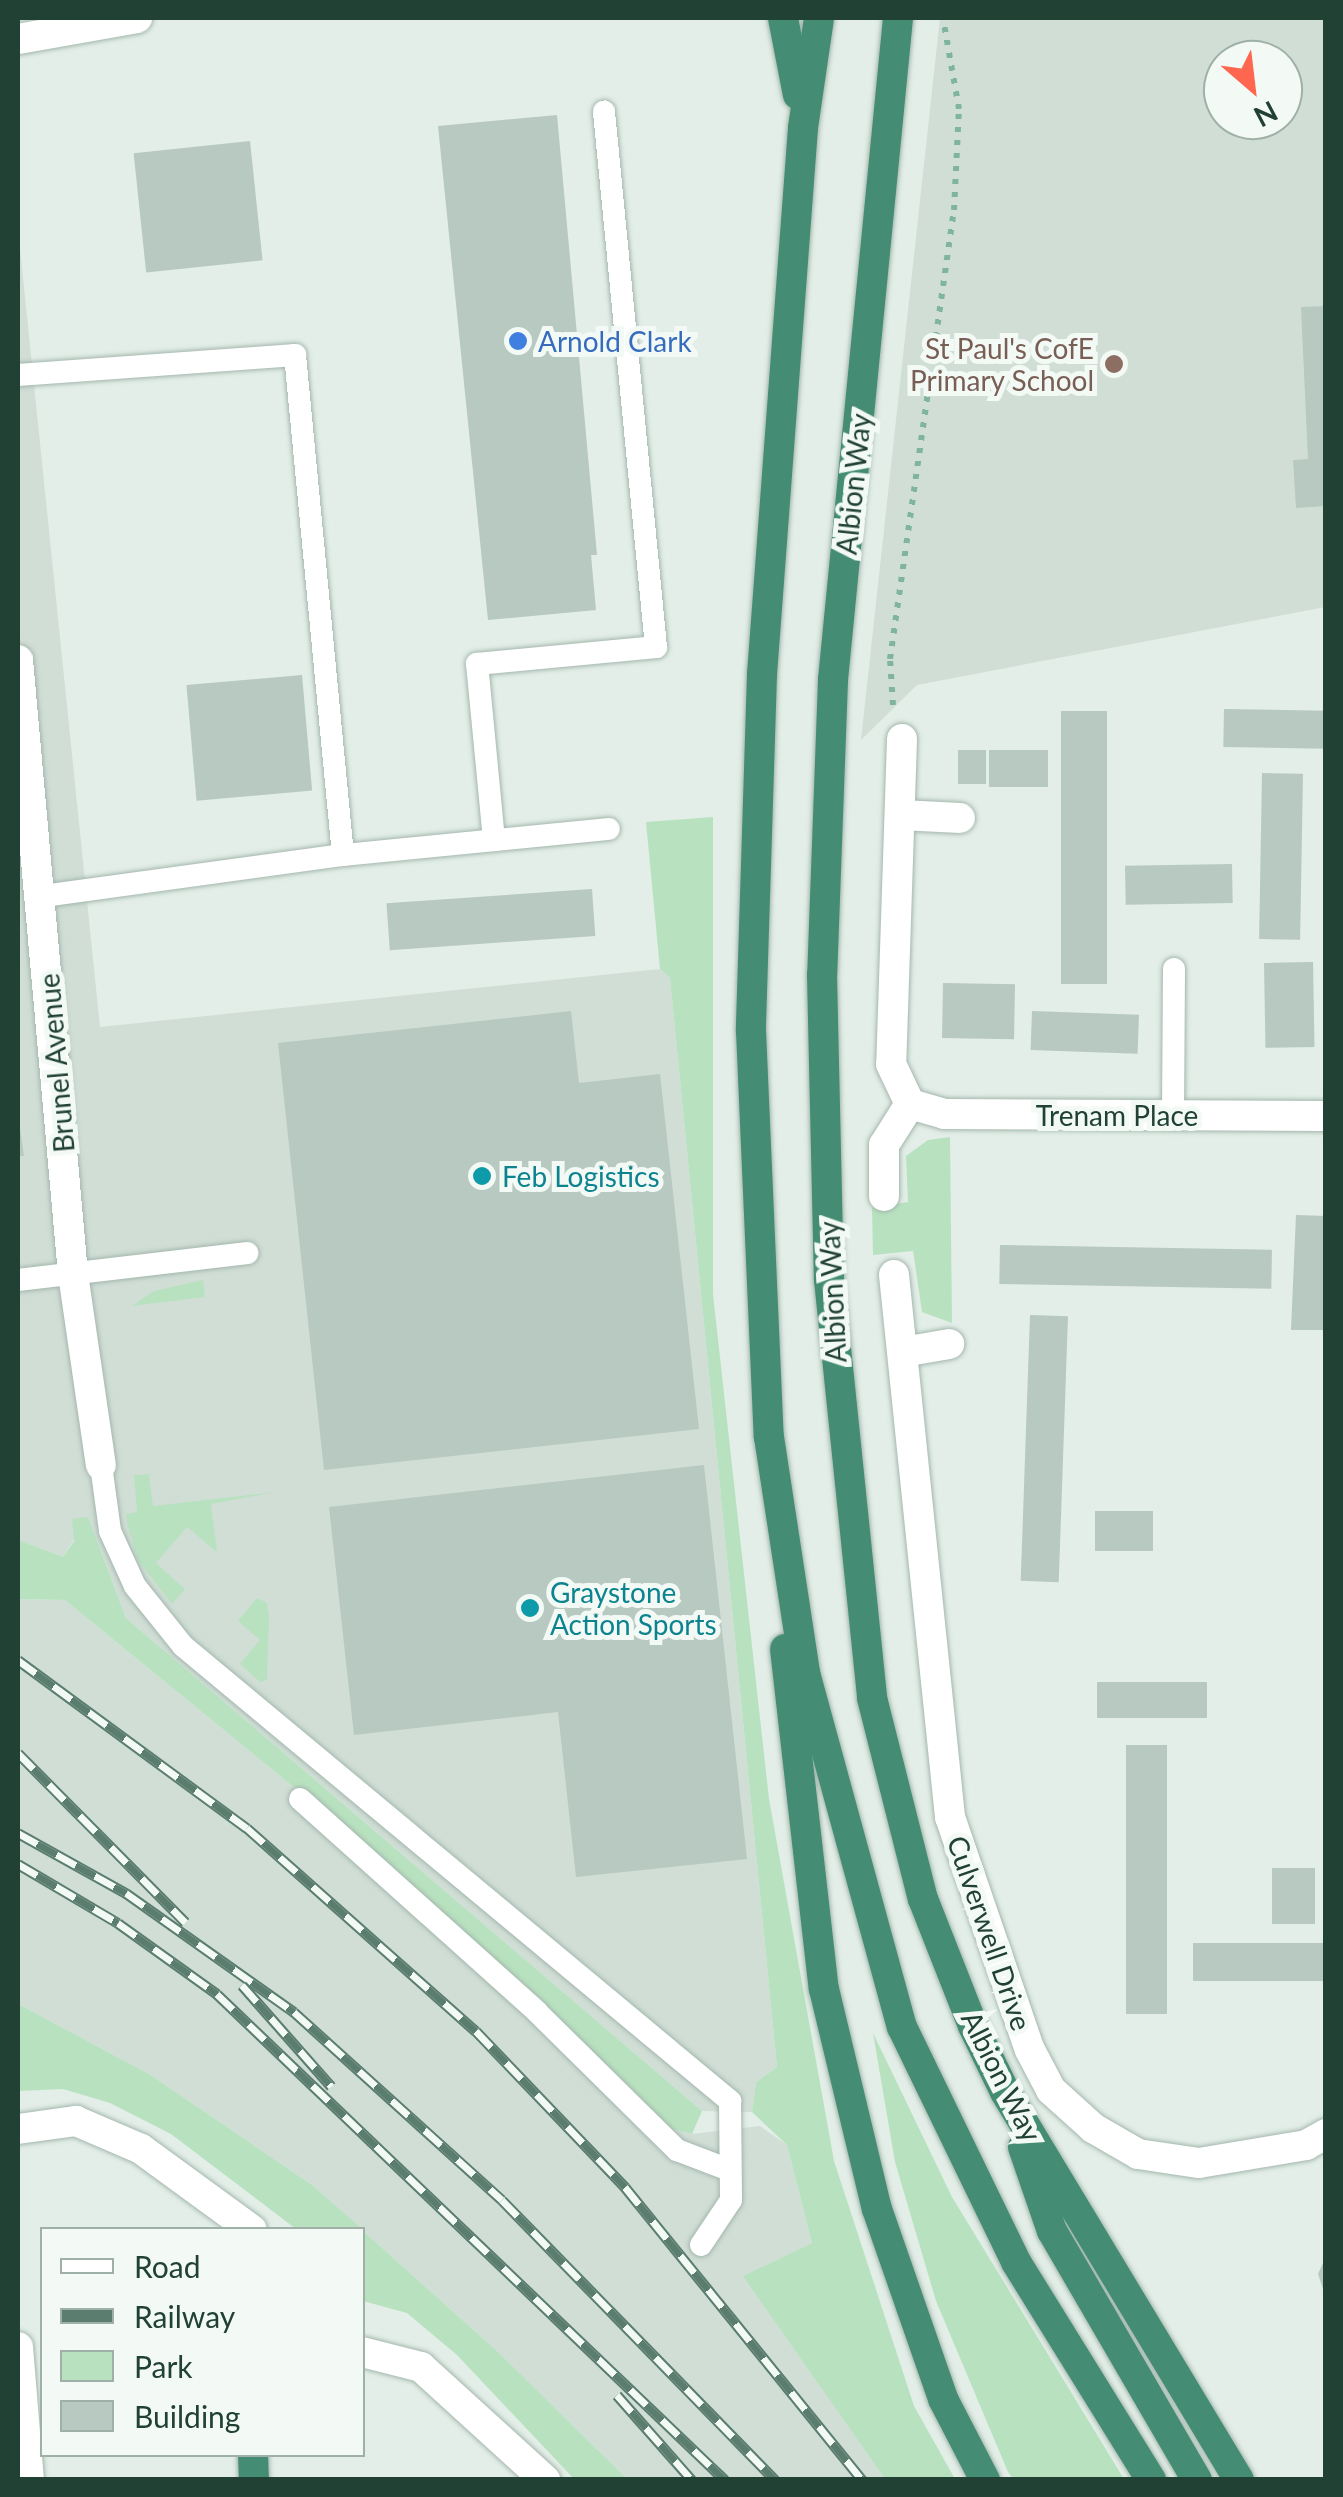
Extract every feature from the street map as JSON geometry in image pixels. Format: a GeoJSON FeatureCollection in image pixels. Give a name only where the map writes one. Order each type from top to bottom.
{"type":"FeatureCollection","features":[{"type":"Feature","properties":{"kind":"highway"},"geometry":{"type":"LineString","coordinates":[[783,18],[804,128]]}},
{"type":"Feature","properties":{"kind":"highway"},"geometry":{"type":"LineString","coordinates":[[819,18],[804,128],[762,674],[750,1030],[769,1437],[788,1688],[824,1988],[878,2210],[908,2303],[943,2399],[985,2480]]}},
{"type":"Feature","properties":{"kind":"highway","name":"Albion Way"},"geometry":{"type":"LineString","coordinates":[[898,18],[832,680],[822,975],[829,1280],[872,1698],[922,1899],[1005,2092],[1239,2480]]}},
{"type":"Feature","properties":{"kind":"highway"},"geometry":{"type":"LineString","coordinates":[[769,1437],[805,1673],[902,2027],[1016,2262],[1150,2480]]}},
{"type":"Feature","properties":{"kind":"highway"},"geometry":{"type":"LineString","coordinates":[[1005,2092],[1052,2231],[1197,2480]]}},
{"type":"Feature","properties":{"kind":"street"},"geometry":{"type":"LineString","coordinates":[[18,39],[137,18]]}},
{"type":"Feature","properties":{"kind":"street","name":"Brunel Avenue"},"geometry":{"type":"LineString","coordinates":[[18,660],[28,850],[43,896],[73,1274],[101,1465]]}},
{"type":"Feature","properties":{"kind":"street"},"geometry":{"type":"LineString","coordinates":[[884,1196],[884,1145],[910,1104],[891,1064],[902,739]]}},
{"type":"Feature","properties":{"kind":"street"},"geometry":{"type":"LineString","coordinates":[[901,815],[960,818]]}},
{"type":"Feature","properties":{"kind":"street","name":"Trenam Place"},"geometry":{"type":"LineString","coordinates":[[910,1104],[944,1114],[1326,1116]]}},
{"type":"Feature","properties":{"kind":"street","name":"Culverwell Drive"},"geometry":{"type":"LineString","coordinates":[[894,1275],[950,1817],[971,1891],[1044,2076],[1093,2128],[1138,2154],[1198,2163],[1288,2149],[1326,2134]]}},
{"type":"Feature","properties":{"kind":"street"},"geometry":{"type":"LineString","coordinates":[[902,1352],[949,1344]]}},
{"type":"Feature","properties":{"kind":"street"},"geometry":{"type":"LineString","coordinates":[[18,2129],[76,2120],[141,2149],[248,2227]]}},
{"type":"Feature","properties":{"kind":"street"},"geometry":{"type":"LineString","coordinates":[[18,2347],[29,2480]]}},
{"type":"Feature","properties":{"kind":"street"},"geometry":{"type":"LineString","coordinates":[[365,2353],[421,2367],[545,2480]]}},
{"type":"Feature","properties":{"kind":"lane"},"geometry":{"type":"LineString","coordinates":[[494,840],[477,664],[656,647],[604,112]]}},
{"type":"Feature","properties":{"kind":"lane"},"geometry":{"type":"LineString","coordinates":[[18,375],[295,354],[343,855]]}},
{"type":"Feature","properties":{"kind":"lane"},"geometry":{"type":"LineString","coordinates":[[43,896],[343,855],[609,829]]}},
{"type":"Feature","properties":{"kind":"lane"},"geometry":{"type":"LineString","coordinates":[[1173,1114],[1174,969]]}},
{"type":"Feature","properties":{"kind":"lane"},"geometry":{"type":"LineString","coordinates":[[18,1280],[247,1253]]}},
{"type":"Feature","properties":{"kind":"lane"},"geometry":{"type":"LineString","coordinates":[[101,1465],[110,1531],[134,1586],[183,1646],[730,2102],[731,2200],[701,2245]]}},
{"type":"Feature","properties":{"kind":"lane"},"geometry":{"type":"LineString","coordinates":[[300,1799],[524,1999],[677,2150],[729,2170]]}},
{"type":"Feature","properties":{"kind":"path"},"geometry":{"type":"LineString","coordinates":[[902,739],[890,659],[955,194],[959,109],[942,18]]}},
{"type":"Feature","properties":{"kind":"shaded area","name":"St Paul's CofE Primary School"},"geometry":{"type":"Polygon","coordinates":[[[940,18],[1325,18],[1325,607],[917,685],[861,740],[940,18]]]}},
{"type":"Feature","properties":{"kind":"shaded area"},"geometry":{"type":"Polygon","coordinates":[[[18,229],[100,1027],[660,969],[670,978],[777,2067],[756,2082],[752,2112],[702,2111],[126,1618],[88,1517],[63,1557],[18,1540],[18,229]]]}},
{"type":"Feature","properties":{"kind":"shaded area"},"geometry":{"type":"Polygon","coordinates":[[[18,1599],[65,1600],[379,1857],[662,2125],[692,2134],[760,2126],[787,2145],[812,2243],[744,2276],[885,2479],[627,2479],[497,2351],[365,2233],[365,2227],[359,2227],[312,2185],[149,2074],[18,2004],[18,1599]]]}},
{"type":"Feature","properties":{"kind":"green space"},"geometry":{"type":"Polygon","coordinates":[[[713,817],[713,1294],[769,1799],[834,2161],[914,2406],[955,2479],[885,2479],[743,2276],[812,2243],[787,2145],[752,2112],[756,2082],[777,2067],[670,978],[660,969],[646,822],[713,817]]]}},
{"type":"Feature","properties":{"kind":"green space"},"geometry":{"type":"Polygon","coordinates":[[[950,1137],[952,1323],[922,1312],[913,1251],[873,1255],[872,1208],[908,1202],[906,1156],[928,1140],[950,1137]]]}},
{"type":"Feature","properties":{"kind":"green space"},"geometry":{"type":"Polygon","coordinates":[[[203,1280],[205,1297],[132,1306],[154,1291],[203,1280]]]}},
{"type":"Feature","properties":{"kind":"green space"},"geometry":{"type":"Polygon","coordinates":[[[149,1474],[153,1506],[275,1492],[211,1504],[217,1552],[187,1527],[156,1563],[185,1589],[172,1604],[138,1560],[127,1523],[126,1514],[137,1512],[134,1475],[149,1474]]]}},
{"type":"Feature","properties":{"kind":"green space"},"geometry":{"type":"Polygon","coordinates":[[[88,1517],[126,1618],[702,2111],[692,2134],[662,2126],[379,1857],[65,1600],[18,1599],[18,1540],[63,1557],[74,1541],[72,1519],[88,1517]]]}},
{"type":"Feature","properties":{"kind":"green space"},"geometry":{"type":"Polygon","coordinates":[[[257,1598],[267,1603],[269,1617],[267,1680],[260,1682],[240,1664],[260,1640],[238,1621],[257,1598]]]}},
{"type":"Feature","properties":{"kind":"green space"},"geometry":{"type":"Polygon","coordinates":[[[18,2004],[149,2074],[312,2185],[360,2227],[293,2227],[171,2134],[110,2103],[63,2089],[18,2091],[18,2004]]]}},
{"type":"Feature","properties":{"kind":"green space"},"geometry":{"type":"Polygon","coordinates":[[[873,2033],[952,2197],[1124,2479],[1013,2479],[1008,2472],[936,2301],[895,2162],[873,2033]]]}},
{"type":"Feature","properties":{"kind":"green space"},"geometry":{"type":"Polygon","coordinates":[[[365,2233],[497,2351],[627,2479],[574,2479],[457,2355],[407,2313],[365,2302],[365,2233]]]}},
{"type":"Feature","properties":{"kind":"building","name":"Arnold Clark"},"geometry":{"type":"Polygon","coordinates":[[[557,115],[597,555],[591,555],[596,610],[488,620],[438,126],[557,115]]]}},
{"type":"Feature","properties":{"kind":"building"},"geometry":{"type":"Polygon","coordinates":[[[250,141],[263,260],[146,273],[134,153],[250,141]]]}},
{"type":"Feature","properties":{"kind":"building"},"geometry":{"type":"Polygon","coordinates":[[[1326,306],[1326,506],[1296,508],[1293,460],[1308,459],[1301,307],[1326,306]]]}},
{"type":"Feature","properties":{"kind":"building"},"geometry":{"type":"Polygon","coordinates":[[[302,675],[312,791],[197,801],[186,685],[302,675]]]}},
{"type":"Feature","properties":{"kind":"building"},"geometry":{"type":"Polygon","coordinates":[[[1224,709],[1326,711],[1325,749],[1223,747],[1224,709]]]}},
{"type":"Feature","properties":{"kind":"building"},"geometry":{"type":"Polygon","coordinates":[[[1061,711],[1107,711],[1107,984],[1061,984],[1061,711]]]}},
{"type":"Feature","properties":{"kind":"building"},"geometry":{"type":"Polygon","coordinates":[[[958,750],[986,750],[986,784],[958,784],[958,750]]]}},
{"type":"Feature","properties":{"kind":"building"},"geometry":{"type":"Polygon","coordinates":[[[989,750],[1048,750],[1048,787],[989,787],[989,750]]]}},
{"type":"Feature","properties":{"kind":"building"},"geometry":{"type":"Polygon","coordinates":[[[1262,773],[1303,774],[1300,940],[1259,939],[1262,773]]]}},
{"type":"Feature","properties":{"kind":"building"},"geometry":{"type":"Polygon","coordinates":[[[1232,864],[1233,903],[1126,905],[1125,866],[1232,864]]]}},
{"type":"Feature","properties":{"kind":"building"},"geometry":{"type":"Polygon","coordinates":[[[592,889],[595,936],[390,950],[387,903],[592,889]]]}},
{"type":"Feature","properties":{"kind":"building"},"geometry":{"type":"Polygon","coordinates":[[[1313,962],[1314,1047],[1265,1048],[1264,963],[1313,962]]]}},
{"type":"Feature","properties":{"kind":"building"},"geometry":{"type":"Polygon","coordinates":[[[943,983],[1015,984],[1014,1039],[942,1038],[943,983]]]}},
{"type":"Feature","properties":{"kind":"building","name":"Feb Logistics"},"geometry":{"type":"Polygon","coordinates":[[[571,1011],[579,1083],[660,1074],[699,1429],[324,1470],[278,1043],[571,1011]]]}},
{"type":"Feature","properties":{"kind":"building"},"geometry":{"type":"Polygon","coordinates":[[[1032,1011],[1139,1015],[1138,1054],[1031,1050],[1032,1011]]]}},
{"type":"Feature","properties":{"kind":"building"},"geometry":{"type":"Polygon","coordinates":[[[18,1115],[24,1156],[18,1156],[18,1115]]]}},
{"type":"Feature","properties":{"kind":"building"},"geometry":{"type":"Polygon","coordinates":[[[1296,1215],[1326,1216],[1326,1330],[1291,1330],[1296,1215]]]}},
{"type":"Feature","properties":{"kind":"building"},"geometry":{"type":"Polygon","coordinates":[[[1000,1245],[1272,1250],[1271,1289],[999,1284],[1000,1245]]]}},
{"type":"Feature","properties":{"kind":"building"},"geometry":{"type":"Polygon","coordinates":[[[1030,1315],[1068,1316],[1059,1582],[1021,1581],[1030,1315]]]}},
{"type":"Feature","properties":{"kind":"building","name":"Graystone Action Sports"},"geometry":{"type":"Polygon","coordinates":[[[704,1465],[747,1859],[576,1877],[558,1712],[354,1735],[329,1507],[704,1465]]]}},
{"type":"Feature","properties":{"kind":"building"},"geometry":{"type":"Polygon","coordinates":[[[1095,1511],[1153,1511],[1153,1551],[1095,1551],[1095,1511]]]}},
{"type":"Feature","properties":{"kind":"building"},"geometry":{"type":"Polygon","coordinates":[[[1097,1682],[1207,1682],[1207,1718],[1097,1718],[1097,1682]]]}},
{"type":"Feature","properties":{"kind":"building"},"geometry":{"type":"Polygon","coordinates":[[[1126,1745],[1167,1745],[1167,2014],[1126,2014],[1126,1745]]]}},
{"type":"Feature","properties":{"kind":"building"},"geometry":{"type":"Polygon","coordinates":[[[1272,1868],[1315,1868],[1315,1924],[1272,1924],[1272,1868]]]}},
{"type":"Feature","properties":{"kind":"building"},"geometry":{"type":"Polygon","coordinates":[[[1193,1943],[1326,1943],[1326,1981],[1193,1981],[1193,1943]]]}},
{"type":"Feature","properties":{"kind":"building"},"geometry":{"type":"Polygon","coordinates":[[[1326,2256],[1326,2295],[1325,2295],[1318,2274],[1326,2256]]]}},
{"type":"Feature","properties":{"kind":"railway"},"geometry":{"type":"LineString","coordinates":[[18,1660],[247,1828],[476,2031],[625,2187],[862,2480]]}},
{"type":"Feature","properties":{"kind":"railway"},"geometry":{"type":"LineString","coordinates":[[18,1753],[185,1922]]}},
{"type":"Feature","properties":{"kind":"railway"},"geometry":{"type":"LineString","coordinates":[[18,1833],[126,1893],[294,2012],[502,2200],[775,2480]]}},
{"type":"Feature","properties":{"kind":"railway"},"geometry":{"type":"LineString","coordinates":[[18,1864],[118,1923],[217,1994],[725,2480]]}},
{"type":"Feature","properties":{"kind":"railway"},"geometry":{"type":"LineString","coordinates":[[242,1985],[331,2086]]}},
{"type":"Feature","properties":{"kind":"railway"},"geometry":{"type":"LineString","coordinates":[[617,2395],[692,2480]]}},
{"type":"Feature","properties":{"kind":"place","name":"Arnold Clark"},"geometry":{"type":"Point","coordinates":[518,341]}},
{"type":"Feature","properties":{"kind":"place","name":"St Paul's CofE Primary School"},"geometry":{"type":"Point","coordinates":[1114,364]}},
{"type":"Feature","properties":{"kind":"place","name":"Feb Logistics"},"geometry":{"type":"Point","coordinates":[482,1176]}},
{"type":"Feature","properties":{"kind":"place","name":"Graystone Action Sports"},"geometry":{"type":"Point","coordinates":[530,1608]}}]}
